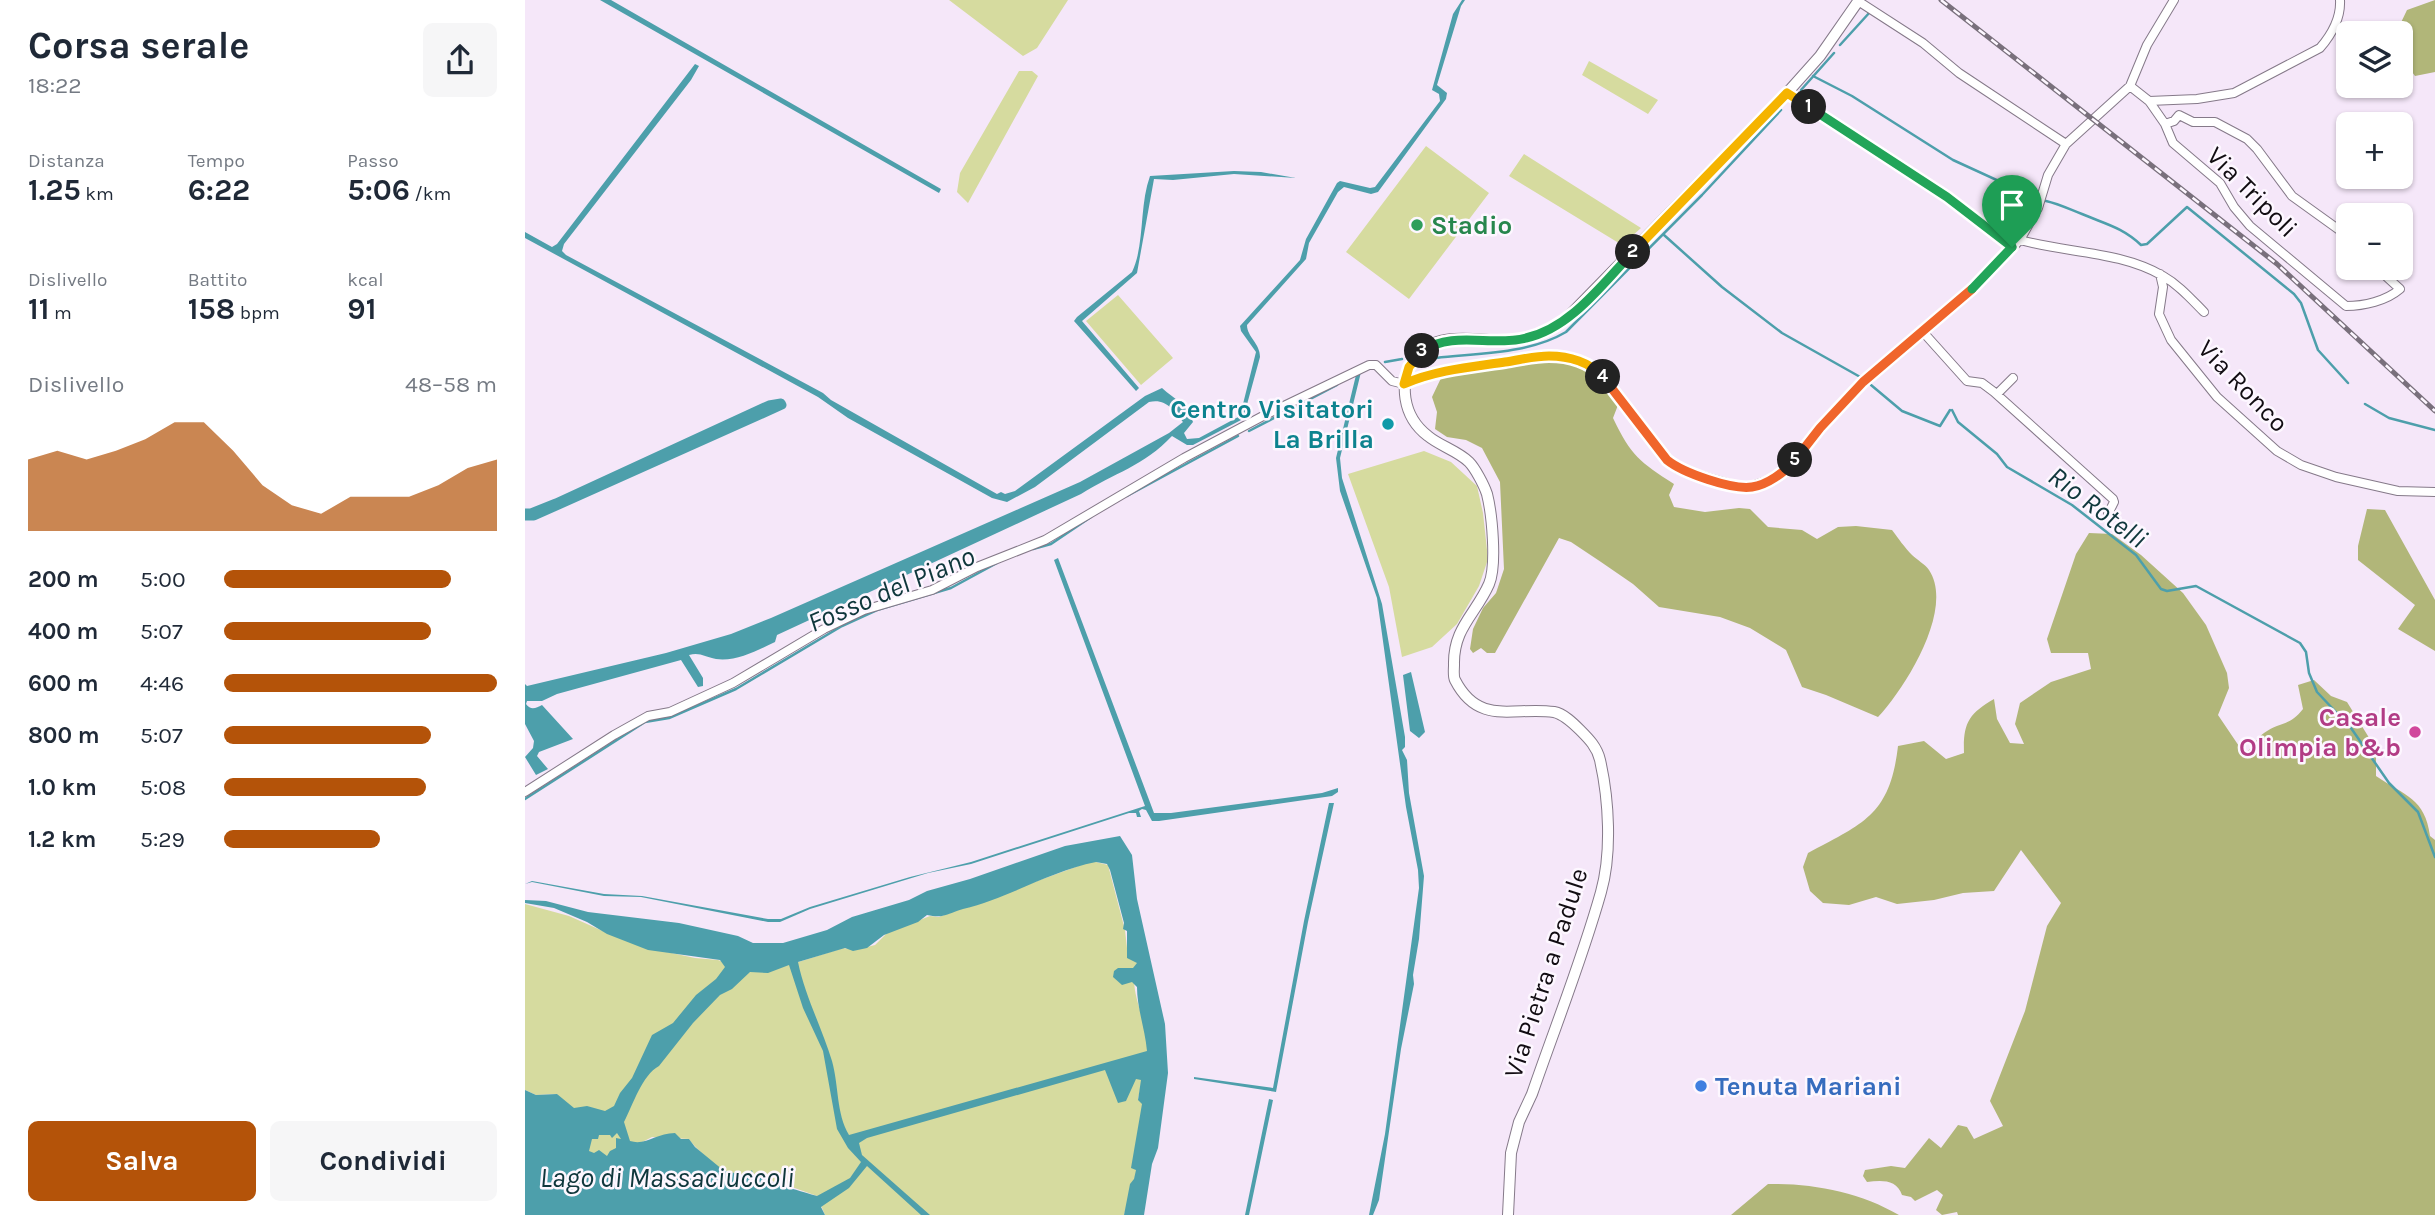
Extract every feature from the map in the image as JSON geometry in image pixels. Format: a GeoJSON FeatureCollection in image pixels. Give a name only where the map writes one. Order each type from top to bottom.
{"type":"FeatureCollection","features":[{"type":"Feature","properties":{"kind":"street"},"geometry":{"type":"LineString","coordinates":[[525,792],[647,716],[670,712],[733,683],[824,629],[864,610],[932,590],[977,567],[1045,540],[1184,458],[1359,369],[1376,365],[1392,381],[1404,384],[1424,376],[1463,368],[1548,356],[1571,359],[1594,366],[1667,460],[1678,469],[1737,486],[1753,487],[1772,479],[1791,465],[1820,428],[1863,382],[1978,283],[2020,240],[2038,208],[2049,175],[2066,144],[2130,86],[2147,45],[2174,0]]}},
{"type":"Feature","properties":{"kind":"street"},"geometry":{"type":"LineString","coordinates":[[2149,100],[2186,100],[2234,93],[2320,48],[2331,36],[2340,10],[2340,0]]}},
{"type":"Feature","properties":{"kind":"street"},"geometry":{"type":"LineString","coordinates":[[1404,384],[1409,367],[1418,353],[1431,345],[1448,339],[1501,341],[1526,338],[1551,329],[1566,319],[1787,93],[1820,56],[1859,1],[1923,43],[1959,73],[2066,144]]}},
{"type":"Feature","properties":{"kind":"street","name":"Via Tripoli"},"geometry":{"type":"LineString","coordinates":[[2130,86],[2149,100],[2165,124],[2173,143],[2220,183],[2234,207],[2251,226],[2346,306],[2359,306],[2393,294],[2400,289],[2390,280]]}},
{"type":"Feature","properties":{"kind":"street"},"geometry":{"type":"LineString","coordinates":[[1787,93],[1947,197],[2012,247]]}},
{"type":"Feature","properties":{"kind":"street"},"geometry":{"type":"LineString","coordinates":[[2165,124],[2174,121],[2184,109],[2186,100]]}},
{"type":"Feature","properties":{"kind":"street"},"geometry":{"type":"LineString","coordinates":[[2179,115],[2193,122],[2215,122],[2246,139],[2257,149],[2292,196],[2336,228]]}},
{"type":"Feature","properties":{"kind":"street"},"geometry":{"type":"LineString","coordinates":[[2020,240],[2126,262],[2160,274],[2180,288],[2204,312]]}},
{"type":"Feature","properties":{"kind":"street","name":"Via Ronco"},"geometry":{"type":"LineString","coordinates":[[2160,274],[2162,294],[2159,314],[2171,340],[2217,397],[2277,451],[2301,465],[2336,477],[2398,491],[2435,492]]}},
{"type":"Feature","properties":{"kind":"street"},"geometry":{"type":"LineString","coordinates":[[1923,332],[1967,381],[1982,383],[1997,394],[2113,499],[2108,514]]}},
{"type":"Feature","properties":{"kind":"street"},"geometry":{"type":"LineString","coordinates":[[1997,394],[2013,378]]}},
{"type":"Feature","properties":{"kind":"street","name":"Via Pietra a Padule"},"geometry":{"type":"LineString","coordinates":[[1404,384],[1409,412],[1416,425],[1428,436],[1469,462],[1486,492],[1493,537],[1490,582],[1453,647],[1454,678],[1470,700],[1492,712],[1555,712],[1566,717],[1592,741],[1599,757],[1606,791],[1607,839],[1602,890],[1531,1097],[1519,1122],[1511,1153],[1508,1215]]}},
{"type":"Feature","properties":{"kind":"green space"},"geometry":{"type":"Polygon","coordinates":[[[949,0],[1068,0],[1037,48],[1023,56],[949,0]]]}},
{"type":"Feature","properties":{"kind":"green space"},"geometry":{"type":"Polygon","coordinates":[[[2435,0],[2435,72],[2415,76],[2413,73],[2413,21],[2402,21],[2407,10],[2435,0]]]}},
{"type":"Feature","properties":{"kind":"green space"},"geometry":{"type":"Polygon","coordinates":[[[1589,61],[1658,100],[1648,114],[1582,75],[1589,61]]]}},
{"type":"Feature","properties":{"kind":"green space"},"geometry":{"type":"Polygon","coordinates":[[[1019,71],[1032,71],[1038,76],[968,203],[957,192],[960,173],[1019,71]]]}},
{"type":"Feature","properties":{"kind":"green space"},"geometry":{"type":"Polygon","coordinates":[[[1426,146],[1489,193],[1409,299],[1346,252],[1426,146]]]}},
{"type":"Feature","properties":{"kind":"green space"},"geometry":{"type":"Polygon","coordinates":[[[1524,154],[1641,228],[1622,245],[1509,176],[1524,154]]]}},
{"type":"Feature","properties":{"kind":"green space"},"geometry":{"type":"Polygon","coordinates":[[[1118,295],[1173,358],[1141,385],[1086,321],[1118,295]]]}},
{"type":"Feature","properties":{"kind":"green space"},"geometry":{"type":"Polygon","coordinates":[[[1555,358],[1585,369],[1604,387],[1618,405],[1613,418],[1631,450],[1674,484],[1669,495],[1674,507],[1705,512],[1750,509],[1768,527],[1802,530],[1817,539],[1838,527],[1892,530],[1909,552],[1929,570],[1935,586],[1936,605],[1931,626],[1913,668],[1878,717],[1802,687],[1786,650],[1750,628],[1720,617],[1659,607],[1633,584],[1571,542],[1559,538],[1495,653],[1487,653],[1481,648],[1473,653],[1470,649],[1473,629],[1483,608],[1496,593],[1504,569],[1500,482],[1482,448],[1466,440],[1447,437],[1435,429],[1437,412],[1432,397],[1442,376],[1446,374],[1555,358]]]}},
{"type":"Feature","properties":{"kind":"green space"},"geometry":{"type":"Polygon","coordinates":[[[1424,451],[1451,462],[1477,486],[1488,559],[1479,586],[1457,624],[1432,647],[1402,657],[1389,587],[1348,474],[1424,451]]]}},
{"type":"Feature","properties":{"kind":"green space"},"geometry":{"type":"Polygon","coordinates":[[[2367,509],[2385,510],[2435,600],[2435,651],[2398,629],[2415,605],[2358,560],[2358,546],[2367,509]]]}},
{"type":"Feature","properties":{"kind":"green space"},"geometry":{"type":"Polygon","coordinates":[[[2089,533],[2112,534],[2141,555],[2183,593],[2206,625],[2227,673],[2229,688],[2218,715],[2245,755],[2264,733],[2298,715],[2303,709],[2298,685],[2314,680],[2331,696],[2347,702],[2376,749],[2376,776],[2412,799],[2424,813],[2430,836],[2435,840],[2435,1215],[1958,1215],[1957,1212],[1942,1215],[1936,1210],[1943,1195],[1937,1190],[1915,1201],[1902,1195],[1892,1183],[1867,1182],[1863,1176],[1865,1170],[1891,1166],[1905,1168],[1929,1138],[1941,1148],[1958,1125],[1967,1127],[1974,1139],[2003,1126],[1990,1101],[2025,1011],[2047,926],[2061,903],[2021,850],[1994,891],[1963,893],[1934,900],[1897,904],[1876,897],[1849,905],[1823,903],[1810,891],[1803,867],[1808,853],[1859,824],[1881,802],[1894,769],[1898,746],[1924,741],[1946,759],[1964,753],[1969,721],[1978,710],[1994,699],[1997,719],[2010,743],[2024,744],[2015,724],[2020,703],[2051,682],[2091,669],[2088,653],[2051,653],[2047,639],[2076,554],[2089,533]]]}},
{"type":"Feature","properties":{"kind":"green space"},"geometry":{"type":"Polygon","coordinates":[[[1092,861],[1108,865],[1125,930],[1128,957],[1138,962],[1134,979],[1136,997],[1147,1038],[1148,1077],[1142,1080],[1138,1099],[1143,1104],[1137,1170],[1124,1215],[825,1215],[817,1196],[789,1186],[777,1185],[765,1173],[762,1178],[758,1178],[727,1172],[719,1168],[689,1139],[652,1137],[615,1156],[589,1160],[557,1094],[536,1095],[525,1090],[525,904],[569,916],[605,932],[667,952],[718,960],[752,972],[792,964],[843,948],[855,950],[875,945],[887,933],[930,916],[939,917],[1092,861]]]}},
{"type":"Feature","properties":{"kind":"green space"},"geometry":{"type":"Polygon","coordinates":[[[1768,1184],[1835,1190],[1868,1200],[1899,1215],[1731,1215],[1768,1184]]]}},
{"type":"Feature","properties":{"kind":"water"},"geometry":{"type":"Polygon","coordinates":[[[600,0],[611,0],[941,189],[939,193],[600,0]]]}},
{"type":"Feature","properties":{"kind":"water"},"geometry":{"type":"Polygon","coordinates":[[[1462,0],[1465,0],[1437,85],[1447,93],[1446,99],[1378,192],[1371,194],[1344,187],[1338,192],[1309,243],[1306,259],[1247,325],[1260,357],[1243,419],[1193,445],[1187,445],[1172,436],[1151,455],[1081,494],[777,635],[775,642],[754,652],[724,659],[699,654],[689,655],[703,678],[703,686],[698,687],[681,660],[557,694],[542,701],[527,701],[526,704],[532,708],[542,705],[573,739],[539,752],[537,756],[548,769],[536,775],[525,757],[533,748],[534,741],[525,724],[525,684],[527,686],[666,653],[731,634],[1080,482],[1169,433],[1183,422],[1165,403],[1149,402],[1035,487],[1007,502],[992,498],[848,418],[818,397],[525,238],[525,232],[552,247],[557,244],[695,64],[699,66],[691,80],[564,244],[562,251],[823,393],[997,494],[1005,494],[1015,491],[1145,396],[1162,388],[1191,416],[1193,422],[1184,433],[1187,439],[1199,438],[1240,416],[1256,352],[1240,326],[1300,260],[1306,239],[1337,183],[1340,181],[1375,187],[1440,101],[1439,94],[1432,90],[1453,14],[1462,0]]]}},
{"type":"Feature","properties":{"kind":"water"},"geometry":{"type":"Polygon","coordinates":[[[1234,171],[1296,178],[1234,174],[1173,180],[1154,179],[1137,273],[1082,321],[1139,388],[1136,391],[1074,321],[1132,272],[1139,250],[1144,200],[1150,176],[1234,171]]]}},
{"type":"Feature","properties":{"kind":"water"},"geometry":{"type":"Polygon","coordinates":[[[1361,372],[1340,458],[1342,478],[1382,604],[1405,737],[1405,747],[1402,750],[1407,760],[1409,793],[1424,876],[1414,984],[1401,1049],[1379,1200],[1373,1215],[1369,1215],[1385,1134],[1419,888],[1377,598],[1340,491],[1336,458],[1356,375],[1361,372]]]}},
{"type":"Feature","properties":{"kind":"water"},"geometry":{"type":"Polygon","coordinates":[[[1058,558],[1154,813],[1322,793],[1338,788],[1338,792],[1332,796],[1159,821],[1152,821],[1146,810],[1142,809],[1139,811],[1141,817],[1137,817],[1136,813],[1129,813],[971,864],[928,873],[810,909],[780,922],[768,922],[641,897],[604,896],[532,882],[525,884],[532,881],[604,894],[642,896],[768,919],[781,919],[810,907],[910,877],[971,862],[1145,806],[1054,560],[1058,558]]]}},
{"type":"Feature","properties":{"kind":"water"},"geometry":{"type":"Polygon","coordinates":[[[1411,672],[1425,732],[1419,738],[1410,731],[1403,675],[1411,672]]]}},
{"type":"Feature","properties":{"kind":"water"},"geometry":{"type":"Polygon","coordinates":[[[1329,803],[1334,803],[1276,1092],[1194,1079],[1273,1088],[1329,803]]]}},
{"type":"Feature","properties":{"kind":"water","name":"Lago di Massaciuccoli"},"geometry":{"type":"Polygon","coordinates":[[[1120,836],[1132,855],[1137,899],[1165,1024],[1168,1073],[1158,1148],[1152,1164],[1144,1215],[1124,1215],[1130,1184],[1136,1170],[1131,1168],[1142,1104],[1138,1100],[1141,1080],[1136,1079],[1126,1101],[1118,1103],[1105,1070],[867,1138],[859,1143],[862,1155],[930,1215],[921,1215],[867,1166],[849,1188],[821,1207],[825,1215],[525,1215],[525,1090],[536,1095],[557,1094],[574,1108],[587,1106],[605,1111],[614,1106],[632,1078],[652,1035],[673,1023],[696,995],[716,979],[725,967],[720,960],[648,950],[607,934],[554,908],[525,903],[525,900],[546,901],[588,912],[679,923],[738,936],[753,943],[783,943],[827,930],[852,917],[909,900],[927,891],[1065,846],[1120,836]],[[1096,862],[946,915],[927,915],[918,922],[884,935],[867,948],[853,951],[845,948],[798,962],[832,1061],[842,1118],[849,1135],[1147,1051],[1137,987],[1132,982],[1122,985],[1113,977],[1118,968],[1133,968],[1137,963],[1127,958],[1127,931],[1123,929],[1124,923],[1110,870],[1107,864],[1096,862]],[[789,965],[768,973],[750,972],[732,989],[720,995],[648,1076],[624,1122],[630,1141],[641,1142],[675,1133],[681,1139],[689,1139],[723,1170],[746,1176],[752,1170],[754,1178],[762,1178],[765,1173],[774,1183],[817,1196],[850,1178],[861,1162],[848,1148],[837,1129],[823,1051],[803,1008],[789,965]],[[617,1133],[612,1138],[610,1135],[599,1135],[598,1139],[592,1139],[589,1151],[594,1153],[599,1150],[607,1156],[616,1148],[616,1138],[621,1139],[617,1133]]]}},
{"type":"Feature","properties":{"kind":"water"},"geometry":{"type":"Polygon","coordinates":[[[1269,1099],[1273,1100],[1249,1215],[1245,1215],[1269,1099]]]}},
{"type":"Feature","properties":{"kind":"waterway","name":"Fosso del Piano"},"geometry":{"type":"LineString","coordinates":[[1840,45],[1870,12]]}},
{"type":"Feature","properties":{"kind":"waterway","name":"Fosso del Piano"},"geometry":{"type":"LineString","coordinates":[[1801,90],[1834,53]]}},
{"type":"Feature","properties":{"kind":"waterway"},"geometry":{"type":"LineString","coordinates":[[1813,76],[1852,96],[1953,160],[2036,198]]}},
{"type":"Feature","properties":{"kind":"waterway","name":"Fosso del Piano"},"geometry":{"type":"LineString","coordinates":[[1436,358],[1520,349],[1566,332],[1702,195],[1781,110]]}},
{"type":"Feature","properties":{"kind":"waterway"},"geometry":{"type":"LineString","coordinates":[[2046,201],[2113,227],[2141,245],[2147,244],[2187,207],[2294,294],[2301,303],[2318,350],[2348,383]]}},
{"type":"Feature","properties":{"kind":"waterway","name":"Rio Rotelli"},"geometry":{"type":"LineString","coordinates":[[1664,235],[1722,287],[1782,333],[1862,378]]}},
{"type":"Feature","properties":{"kind":"waterway","name":"Fosso del Piano"},"geometry":{"type":"LineString","coordinates":[[1385,362],[1402,359]]}},
{"type":"Feature","properties":{"kind":"waterway","name":"Fosso del Piano"},"geometry":{"type":"LineString","coordinates":[[1249,431],[1337,385]]}},
{"type":"Feature","properties":{"kind":"waterway","name":"Rio Rotelli"},"geometry":{"type":"LineString","coordinates":[[1871,385],[1902,411],[1940,426],[1950,410]]}},
{"type":"Feature","properties":{"kind":"waterway"},"geometry":{"type":"LineString","coordinates":[[2365,404],[2389,418],[2435,430]]}},
{"type":"Feature","properties":{"kind":"waterway"},"geometry":{"type":"LineString","coordinates":[[525,513],[556,503],[769,405],[782,405],[534,516],[525,516]]}},
{"type":"Feature","properties":{"kind":"waterway","name":"Rio Rotelli"},"geometry":{"type":"LineString","coordinates":[[1952,410],[1958,422],[1997,454],[2007,467],[2072,505],[2136,555],[2161,589],[2167,591],[2196,586],[2300,643],[2306,652],[2309,673],[2317,692],[2351,728],[2389,783],[2418,812],[2435,857]]}},
{"type":"Feature","properties":{"kind":"waterway","name":"Fosso del Piano"},"geometry":{"type":"LineString","coordinates":[[1127,496],[1238,436]]}},
{"type":"Feature","properties":{"kind":"waterway","name":"Fosso del Piano"},"geometry":{"type":"LineString","coordinates":[[1033,549],[1051,544],[1091,517]]}},
{"type":"Feature","properties":{"kind":"waterway","name":"Fosso del Piano"},"geometry":{"type":"LineString","coordinates":[[525,799],[645,722],[669,718],[736,689],[842,626],[877,610],[951,588],[997,563]]}},
{"type":"Feature","properties":{"kind":"railway"},"geometry":{"type":"LineString","coordinates":[[1941,0],[2277,264],[2435,411]]}},
{"type":"Feature","properties":{"kind":"place","name":"Stadio"},"geometry":{"type":"Point","coordinates":[1417,225]}},
{"type":"Feature","properties":{"kind":"place","name":"Centro Visitatori La Brilla"},"geometry":{"type":"Point","coordinates":[1388,424]}},
{"type":"Feature","properties":{"kind":"place","name":"Casale Olimpia b&b"},"geometry":{"type":"Point","coordinates":[2415,732]}},
{"type":"Feature","properties":{"kind":"place","name":"Tenuta Mariani"},"geometry":{"type":"Point","coordinates":[1701,1086]}},
{"type":"Feature","properties":{"kind":"route"},"geometry":{"type":"LineString","coordinates":[[1787,93],[1947,197],[2012,247],[1978,283],[1863,382],[1820,428],[1791,465],[1772,479],[1753,487],[1737,486],[1678,469],[1667,460],[1594,366],[1571,359],[1548,356],[1463,368],[1424,376],[1404,384],[1409,367],[1418,353],[1431,345],[1448,339],[1501,341],[1526,338],[1539,335],[1566,319],[1787,93]]}}]}
